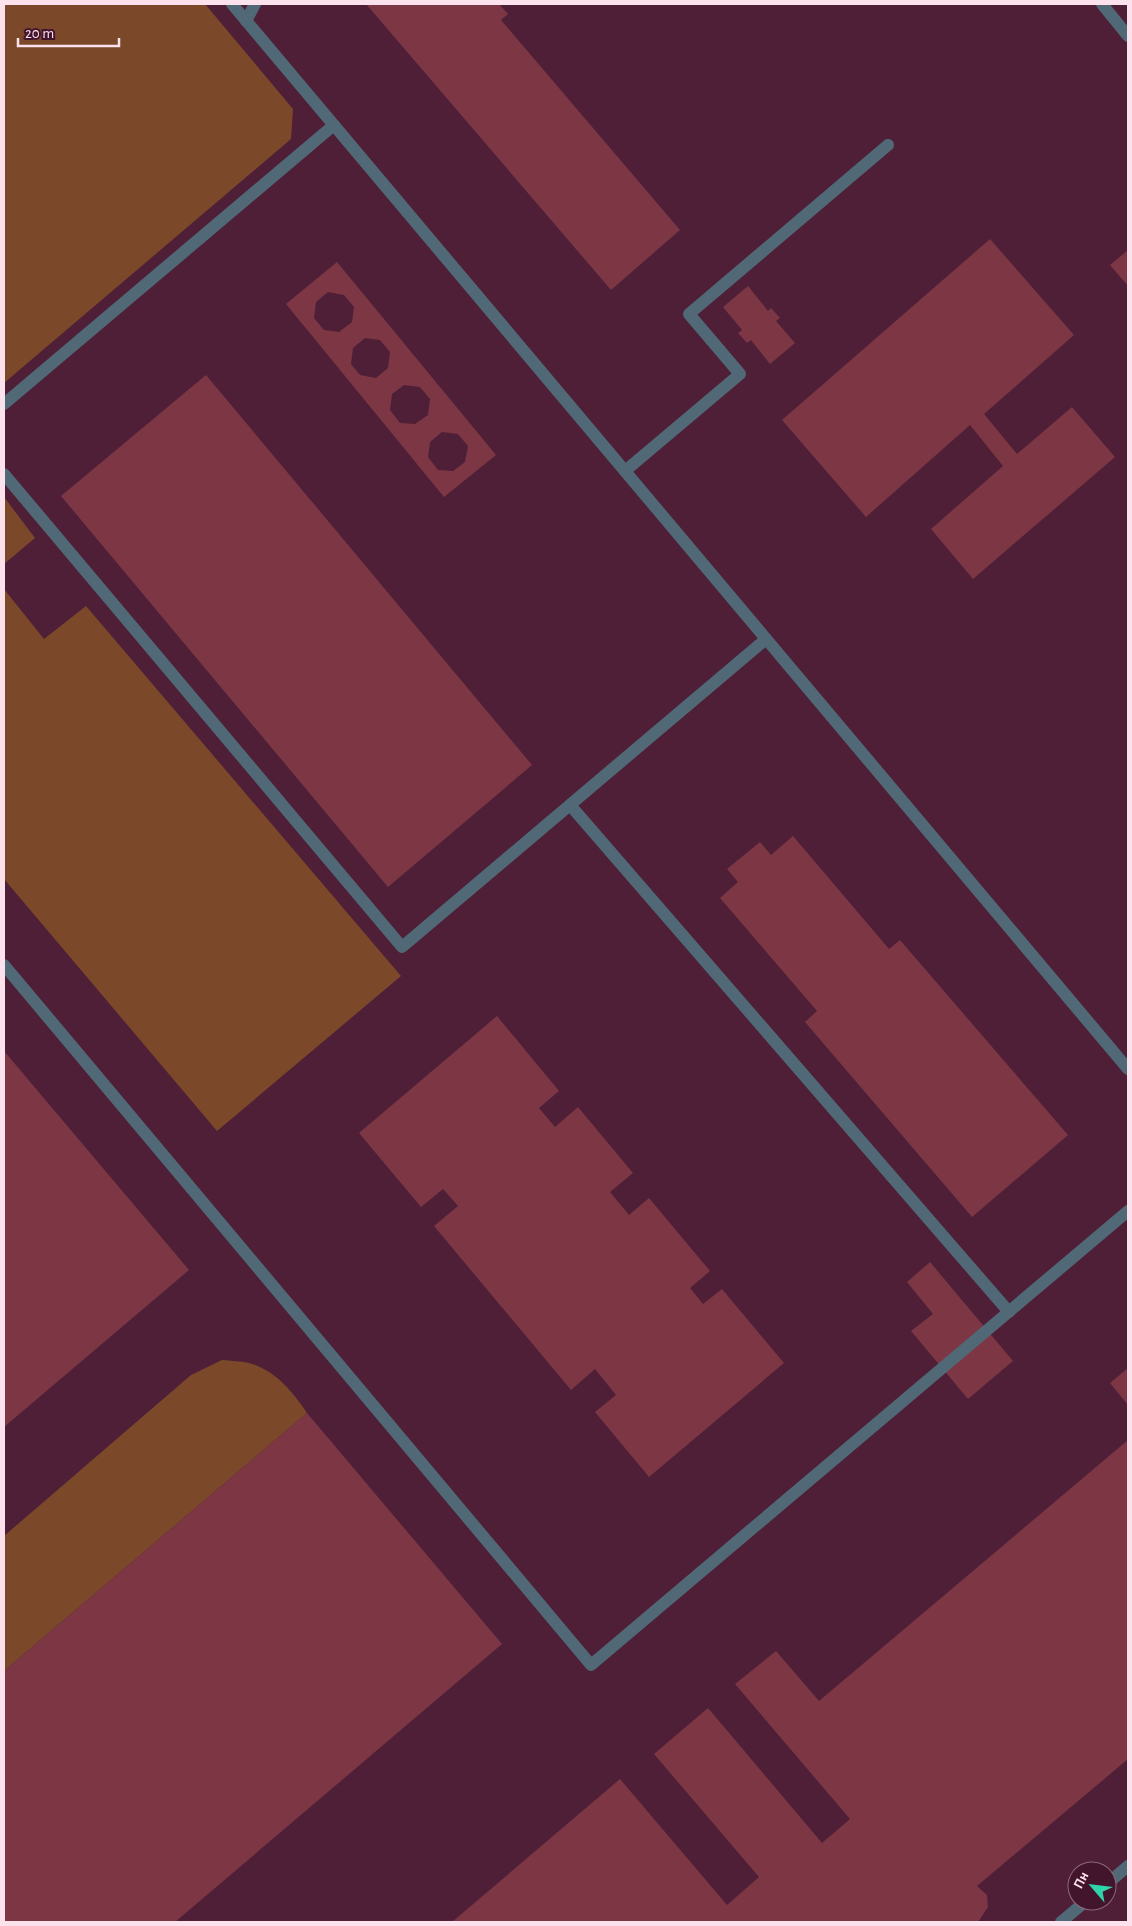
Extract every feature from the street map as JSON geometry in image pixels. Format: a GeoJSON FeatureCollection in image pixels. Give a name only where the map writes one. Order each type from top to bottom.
{"type":"FeatureCollection","features":[{"type":"Feature","properties":{"kind":"lane"},"geometry":{"type":"LineString","coordinates":[[232,4],[1128,1069]]}},
{"type":"Feature","properties":{"kind":"lane"},"geometry":{"type":"LineString","coordinates":[[246,20],[255,4]]}},
{"type":"Feature","properties":{"kind":"lane"},"geometry":{"type":"LineString","coordinates":[[1102,4],[1128,36]]}},
{"type":"Feature","properties":{"kind":"lane"},"geometry":{"type":"LineString","coordinates":[[4,404],[334,125]]}},
{"type":"Feature","properties":{"kind":"lane"},"geometry":{"type":"LineString","coordinates":[[625,471],[740,374],[689,314],[888,145]]}},
{"type":"Feature","properties":{"kind":"lane"},"geometry":{"type":"LineString","coordinates":[[4,474],[402,948],[766,639]]}},
{"type":"Feature","properties":{"kind":"lane"},"geometry":{"type":"LineString","coordinates":[[570,805],[1009,1312]]}},
{"type":"Feature","properties":{"kind":"lane"},"geometry":{"type":"LineString","coordinates":[[4,965],[591,1665],[1128,1211]]}},
{"type":"Feature","properties":{"kind":"lane"},"geometry":{"type":"LineString","coordinates":[[1117,1875],[1128,1866]]}},
{"type":"Feature","properties":{"kind":"lane"},"geometry":{"type":"LineString","coordinates":[[1061,1922],[1074,1911]]}},
{"type":"Feature","properties":{"kind":"shaded area"},"geometry":{"type":"Polygon","coordinates":[[[4,4],[205,4],[293,109],[291,139],[4,383],[4,4]]]}},
{"type":"Feature","properties":{"kind":"shaded area"},"geometry":{"type":"Polygon","coordinates":[[[4,497],[35,538],[4,564],[4,497]]]}},
{"type":"Feature","properties":{"kind":"shaded area"},"geometry":{"type":"Polygon","coordinates":[[[4,589],[44,639],[86,606],[401,976],[217,1131],[4,879],[4,589]]]}},
{"type":"Feature","properties":{"kind":"shaded area"},"geometry":{"type":"Polygon","coordinates":[[[222,1360],[249,1363],[267,1371],[275,1376],[296,1397],[307,1413],[4,1671],[4,1536],[191,1375],[222,1360]]]}},
{"type":"Feature","properties":{"kind":"building"},"geometry":{"type":"Polygon","coordinates":[[[366,4],[499,4],[508,14],[501,20],[680,230],[611,290],[366,4]]]}},
{"type":"Feature","properties":{"kind":"building"},"geometry":{"type":"Polygon","coordinates":[[[990,239],[1074,335],[984,414],[1017,454],[1072,407],[1115,457],[973,579],[931,529],[1003,466],[970,425],[866,517],[782,420],[990,239]]]}},
{"type":"Feature","properties":{"kind":"building"},"geometry":{"type":"Polygon","coordinates":[[[1128,250],[1128,286],[1110,265],[1128,250]]]}},
{"type":"Feature","properties":{"kind":"building"},"geometry":{"type":"Polygon","coordinates":[[[337,262],[496,455],[444,497],[286,304],[337,262]],[[328,292],[316,302],[314,318],[324,330],[339,332],[352,322],[354,307],[344,295],[328,292]],[[365,338],[353,348],[351,364],[360,375],[376,378],[388,368],[390,352],[380,340],[365,338]],[[404,385],[392,394],[390,410],[400,423],[415,424],[428,415],[430,399],[420,387],[404,385]],[[442,432],[430,442],[428,457],[438,470],[453,471],[465,462],[468,446],[458,434],[442,432]]]}},
{"type":"Feature","properties":{"kind":"building"},"geometry":{"type":"Polygon","coordinates":[[[748,286],[768,311],[771,308],[780,318],[776,321],[795,343],[770,364],[751,340],[747,343],[738,333],[742,330],[723,307],[748,286]]]}},
{"type":"Feature","properties":{"kind":"building"},"geometry":{"type":"Polygon","coordinates":[[[206,375],[532,765],[388,887],[61,496],[206,375]]]}},
{"type":"Feature","properties":{"kind":"building"},"geometry":{"type":"Polygon","coordinates":[[[793,836],[889,949],[900,940],[1068,1135],[972,1217],[805,1022],[817,1011],[720,898],[738,882],[727,869],[760,842],[771,855],[793,836]]]}},
{"type":"Feature","properties":{"kind":"building"},"geometry":{"type":"Polygon","coordinates":[[[497,1016],[559,1091],[539,1108],[555,1127],[578,1107],[633,1173],[610,1192],[629,1215],[649,1198],[710,1271],[690,1288],[703,1304],[722,1289],[784,1363],[649,1477],[595,1412],[616,1395],[595,1369],[571,1390],[434,1226],[458,1206],[443,1189],[421,1207],[359,1133],[497,1016]]]}},
{"type":"Feature","properties":{"kind":"building"},"geometry":{"type":"Polygon","coordinates":[[[4,1051],[189,1270],[4,1427],[4,1051]]]}},
{"type":"Feature","properties":{"kind":"building"},"geometry":{"type":"Polygon","coordinates":[[[930,1262],[1013,1361],[968,1399],[911,1331],[933,1314],[907,1282],[930,1262]]]}},
{"type":"Feature","properties":{"kind":"building"},"geometry":{"type":"Polygon","coordinates":[[[1128,1368],[1128,1405],[1110,1383],[1128,1368]]]}},
{"type":"Feature","properties":{"kind":"building"},"geometry":{"type":"Polygon","coordinates":[[[307,1413],[502,1644],[175,1922],[4,1922],[4,1671],[307,1413]]]}},
{"type":"Feature","properties":{"kind":"building"},"geometry":{"type":"Polygon","coordinates":[[[1128,1440],[1128,1759],[977,1886],[987,1895],[988,1907],[978,1922],[452,1922],[620,1779],[727,1905],[759,1877],[654,1754],[708,1708],[822,1843],[850,1819],[735,1684],[776,1651],[819,1701],[1128,1440]]]}}]}
